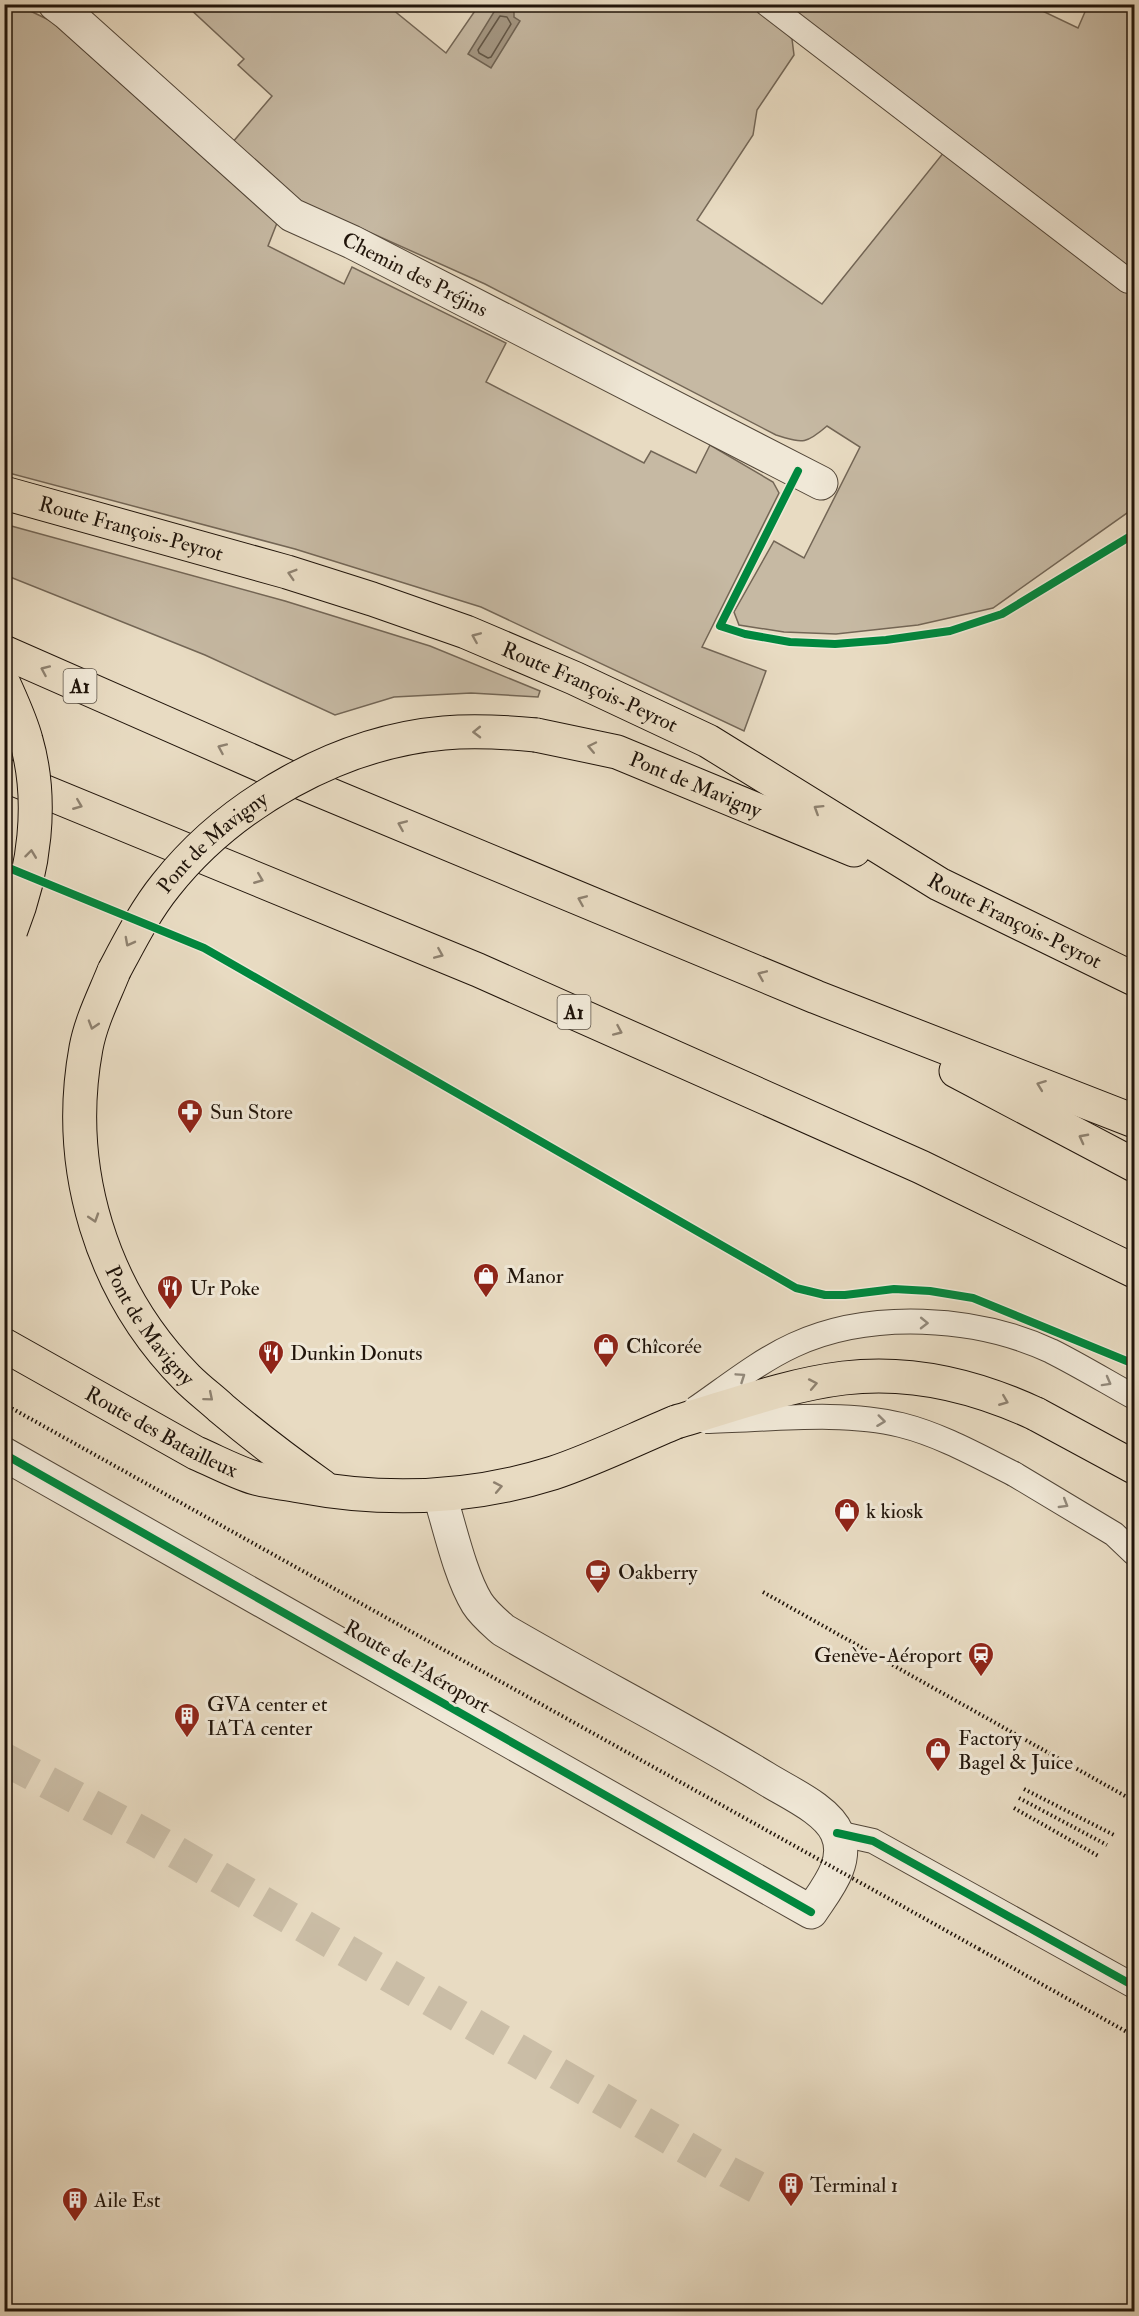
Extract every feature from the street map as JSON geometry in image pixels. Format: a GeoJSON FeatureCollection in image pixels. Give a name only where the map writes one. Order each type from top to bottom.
{"type":"FeatureCollection","features":[{"type":"Feature","properties":{"kind":"main road","name":"Route François-Peyrot"},"geometry":{"type":"LineString","coordinates":[[4,493],[287,572],[372,599],[477,637],[574,678],[708,741],[939,884],[1134,979]]}},
{"type":"Feature","properties":{"kind":"main road","name":"A1"},"geometry":{"type":"LineString","coordinates":[[4,652],[302,783],[816,997],[1134,1165]]}},
{"type":"Feature","properties":{"kind":"main road"},"geometry":{"type":"LineString","coordinates":[[4,684],[27,741],[34,806],[32,852],[27,883],[8,938]]}},
{"type":"Feature","properties":{"kind":"main road","name":"Pont de Mavigny"},"geometry":{"type":"LineString","coordinates":[[328,1491],[271,1449],[188,1380],[165,1354],[130,1307],[114,1274],[90,1204],[82,1156],[81,1096],[87,1047],[114,971],[143,918],[165,886],[191,856],[244,812],[295,779],[323,765],[383,745],[443,733],[503,731],[536,735],[617,752],[939,884]]}},
{"type":"Feature","properties":{"kind":"main road","name":"A1"},"geometry":{"type":"LineString","coordinates":[[4,775],[478,970],[921,1167],[1134,1270]]}},
{"type":"Feature","properties":{"kind":"main road"},"geometry":{"type":"LineString","coordinates":[[816,997],[1134,1121]]}},
{"type":"Feature","properties":{"kind":"main road","name":"Route des Batailleux"},"geometry":{"type":"LineString","coordinates":[[4,1345],[196,1453],[222,1465],[255,1478],[328,1491],[381,1496],[440,1496],[514,1484],[554,1472],[676,1422],[813,1384],[844,1378],[910,1377],[940,1381],[988,1394],[1077,1435],[1134,1467]]}},
{"type":"Feature","properties":{"kind":"street","name":"Chemin des Préjins"},"geometry":{"type":"LineString","coordinates":[[55,4],[292,215],[352,242],[809,477]]}},
{"type":"Feature","properties":{"kind":"street","name":"Route de l'Aéroport"},"geometry":{"type":"LineString","coordinates":[[4,1454],[812,1912],[839,1865],[841,1849],[837,1833]]}},
{"type":"Feature","properties":{"kind":"street"},"geometry":{"type":"LineString","coordinates":[[440,1496],[467,1583],[477,1603],[487,1616],[503,1630],[720,1751],[814,1808],[830,1822],[837,1833]]}},
{"type":"Feature","properties":{"kind":"lane"},"geometry":{"type":"LineString","coordinates":[[767,4],[1128,281]]}},
{"type":"Feature","properties":{"kind":"lane"},"geometry":{"type":"LineString","coordinates":[[676,1422],[770,1357],[794,1345],[836,1329],[893,1322],[964,1326],[1017,1338],[1050,1351],[1134,1397]]}},
{"type":"Feature","properties":{"kind":"lane"},"geometry":{"type":"LineString","coordinates":[[676,1422],[830,1418],[882,1421],[904,1425],[953,1443],[1014,1474],[1124,1537],[1134,1553]]}},
{"type":"Feature","properties":{"kind":"lane"},"geometry":{"type":"LineString","coordinates":[[837,1833],[873,1841],[1134,1986]]}},
{"type":"Feature","properties":{"kind":"path"},"geometry":{"type":"LineString","coordinates":[[809,477],[720,626],[745,634],[790,642],[835,644],[886,640],[950,630],[1002,614],[1134,534]]}},
{"type":"Feature","properties":{"kind":"path"},"geometry":{"type":"LineString","coordinates":[[4,1404],[1134,2036]]}},
{"type":"Feature","properties":{"kind":"path"},"geometry":{"type":"LineString","coordinates":[[763,1592],[1134,1801]]}},
{"type":"Feature","properties":{"kind":"path"},"geometry":{"type":"LineString","coordinates":[[1024,1789],[1114,1835]]}},
{"type":"Feature","properties":{"kind":"path"},"geometry":{"type":"LineString","coordinates":[[1019,1798],[1107,1845]]}},
{"type":"Feature","properties":{"kind":"path"},"geometry":{"type":"LineString","coordinates":[[1014,1808],[1100,1857]]}},
{"type":"Feature","properties":{"kind":"shaded area"},"geometry":{"type":"Polygon","coordinates":[[[188,4],[387,5],[446,53],[479,5],[752,5],[779,25],[792,39],[794,55],[757,110],[753,135],[697,220],[822,304],[957,136],[787,5],[1030,5],[1078,28],[1088,5],[1134,5],[1134,508],[993,608],[918,625],[836,634],[784,632],[739,625],[734,612],[774,541],[804,558],[860,447],[827,426],[814,437],[803,441],[776,435],[485,284],[302,202],[232,143],[272,96],[238,65],[244,59],[187,6],[188,4]]]}},
{"type":"Feature","properties":{"kind":"shaded area"},"geometry":{"type":"Polygon","coordinates":[[[4,5],[18,5],[51,21],[277,223],[268,246],[344,284],[352,267],[506,343],[486,382],[644,463],[651,451],[696,473],[710,445],[773,482],[779,493],[702,647],[766,671],[744,731],[481,607],[295,549],[5,472],[4,5]]]}},
{"type":"Feature","properties":{"kind":"shaded area"},"geometry":{"type":"Polygon","coordinates":[[[4,524],[285,601],[430,646],[540,691],[538,697],[471,693],[394,697],[335,715],[205,655],[5,575],[4,524]]]}},
{"type":"Feature","properties":{"kind":"water"},"geometry":{"type":"Polygon","coordinates":[[[497,7],[503,11],[508,8],[514,11],[514,17],[520,21],[491,68],[468,54],[497,7]]]}},
{"type":"Feature","properties":{"kind":"tunnel"},"geometry":{"type":"LineString","coordinates":[[4,1759],[148,1836],[728,2172],[770,2194]]}},
{"type":"Feature","properties":{"kind":"cycle path"},"geometry":{"type":"LineString","coordinates":[[798,471],[720,626],[745,634],[790,642],[835,644],[950,631],[1002,614],[1134,534]]}},
{"type":"Feature","properties":{"kind":"cycle path"},"geometry":{"type":"LineString","coordinates":[[4,866],[204,948],[796,1288],[825,1295],[894,1289],[930,1291],[973,1298],[1134,1364]]}},
{"type":"Feature","properties":{"kind":"cycle path"},"geometry":{"type":"LineString","coordinates":[[4,1454],[811,1912]]}},
{"type":"Feature","properties":{"kind":"cycle path"},"geometry":{"type":"LineString","coordinates":[[837,1833],[873,1841],[1134,1986]]}},
{"type":"Feature","properties":{"kind":"place","name":"Sun Store"},"geometry":{"type":"Point","coordinates":[190,1135]}},
{"type":"Feature","properties":{"kind":"place","name":"Manor"},"geometry":{"type":"Point","coordinates":[486,1299]}},
{"type":"Feature","properties":{"kind":"place","name":"Ur Poke"},"geometry":{"type":"Point","coordinates":[170,1311]}},
{"type":"Feature","properties":{"kind":"place","name":"Chîcorée"},"geometry":{"type":"Point","coordinates":[606,1369]}},
{"type":"Feature","properties":{"kind":"place","name":"Dunkin Donuts"},"geometry":{"type":"Point","coordinates":[271,1376]}},
{"type":"Feature","properties":{"kind":"place","name":"k kiosk"},"geometry":{"type":"Point","coordinates":[847,1534]}},
{"type":"Feature","properties":{"kind":"place","name":"Oakberry"},"geometry":{"type":"Point","coordinates":[598,1595]}},
{"type":"Feature","properties":{"kind":"place","name":"Genève-Aéroport"},"geometry":{"type":"Point","coordinates":[981,1678]}},
{"type":"Feature","properties":{"kind":"place","name":"GVA center et IATA center"},"geometry":{"type":"Point","coordinates":[187,1739]}},
{"type":"Feature","properties":{"kind":"place","name":"Factory Bagel & Juice"},"geometry":{"type":"Point","coordinates":[938,1773]}},
{"type":"Feature","properties":{"kind":"place","name":"Terminal 1"},"geometry":{"type":"Point","coordinates":[791,2208]}},
{"type":"Feature","properties":{"kind":"place","name":"Aile Est"},"geometry":{"type":"Point","coordinates":[75,2223]}}]}
